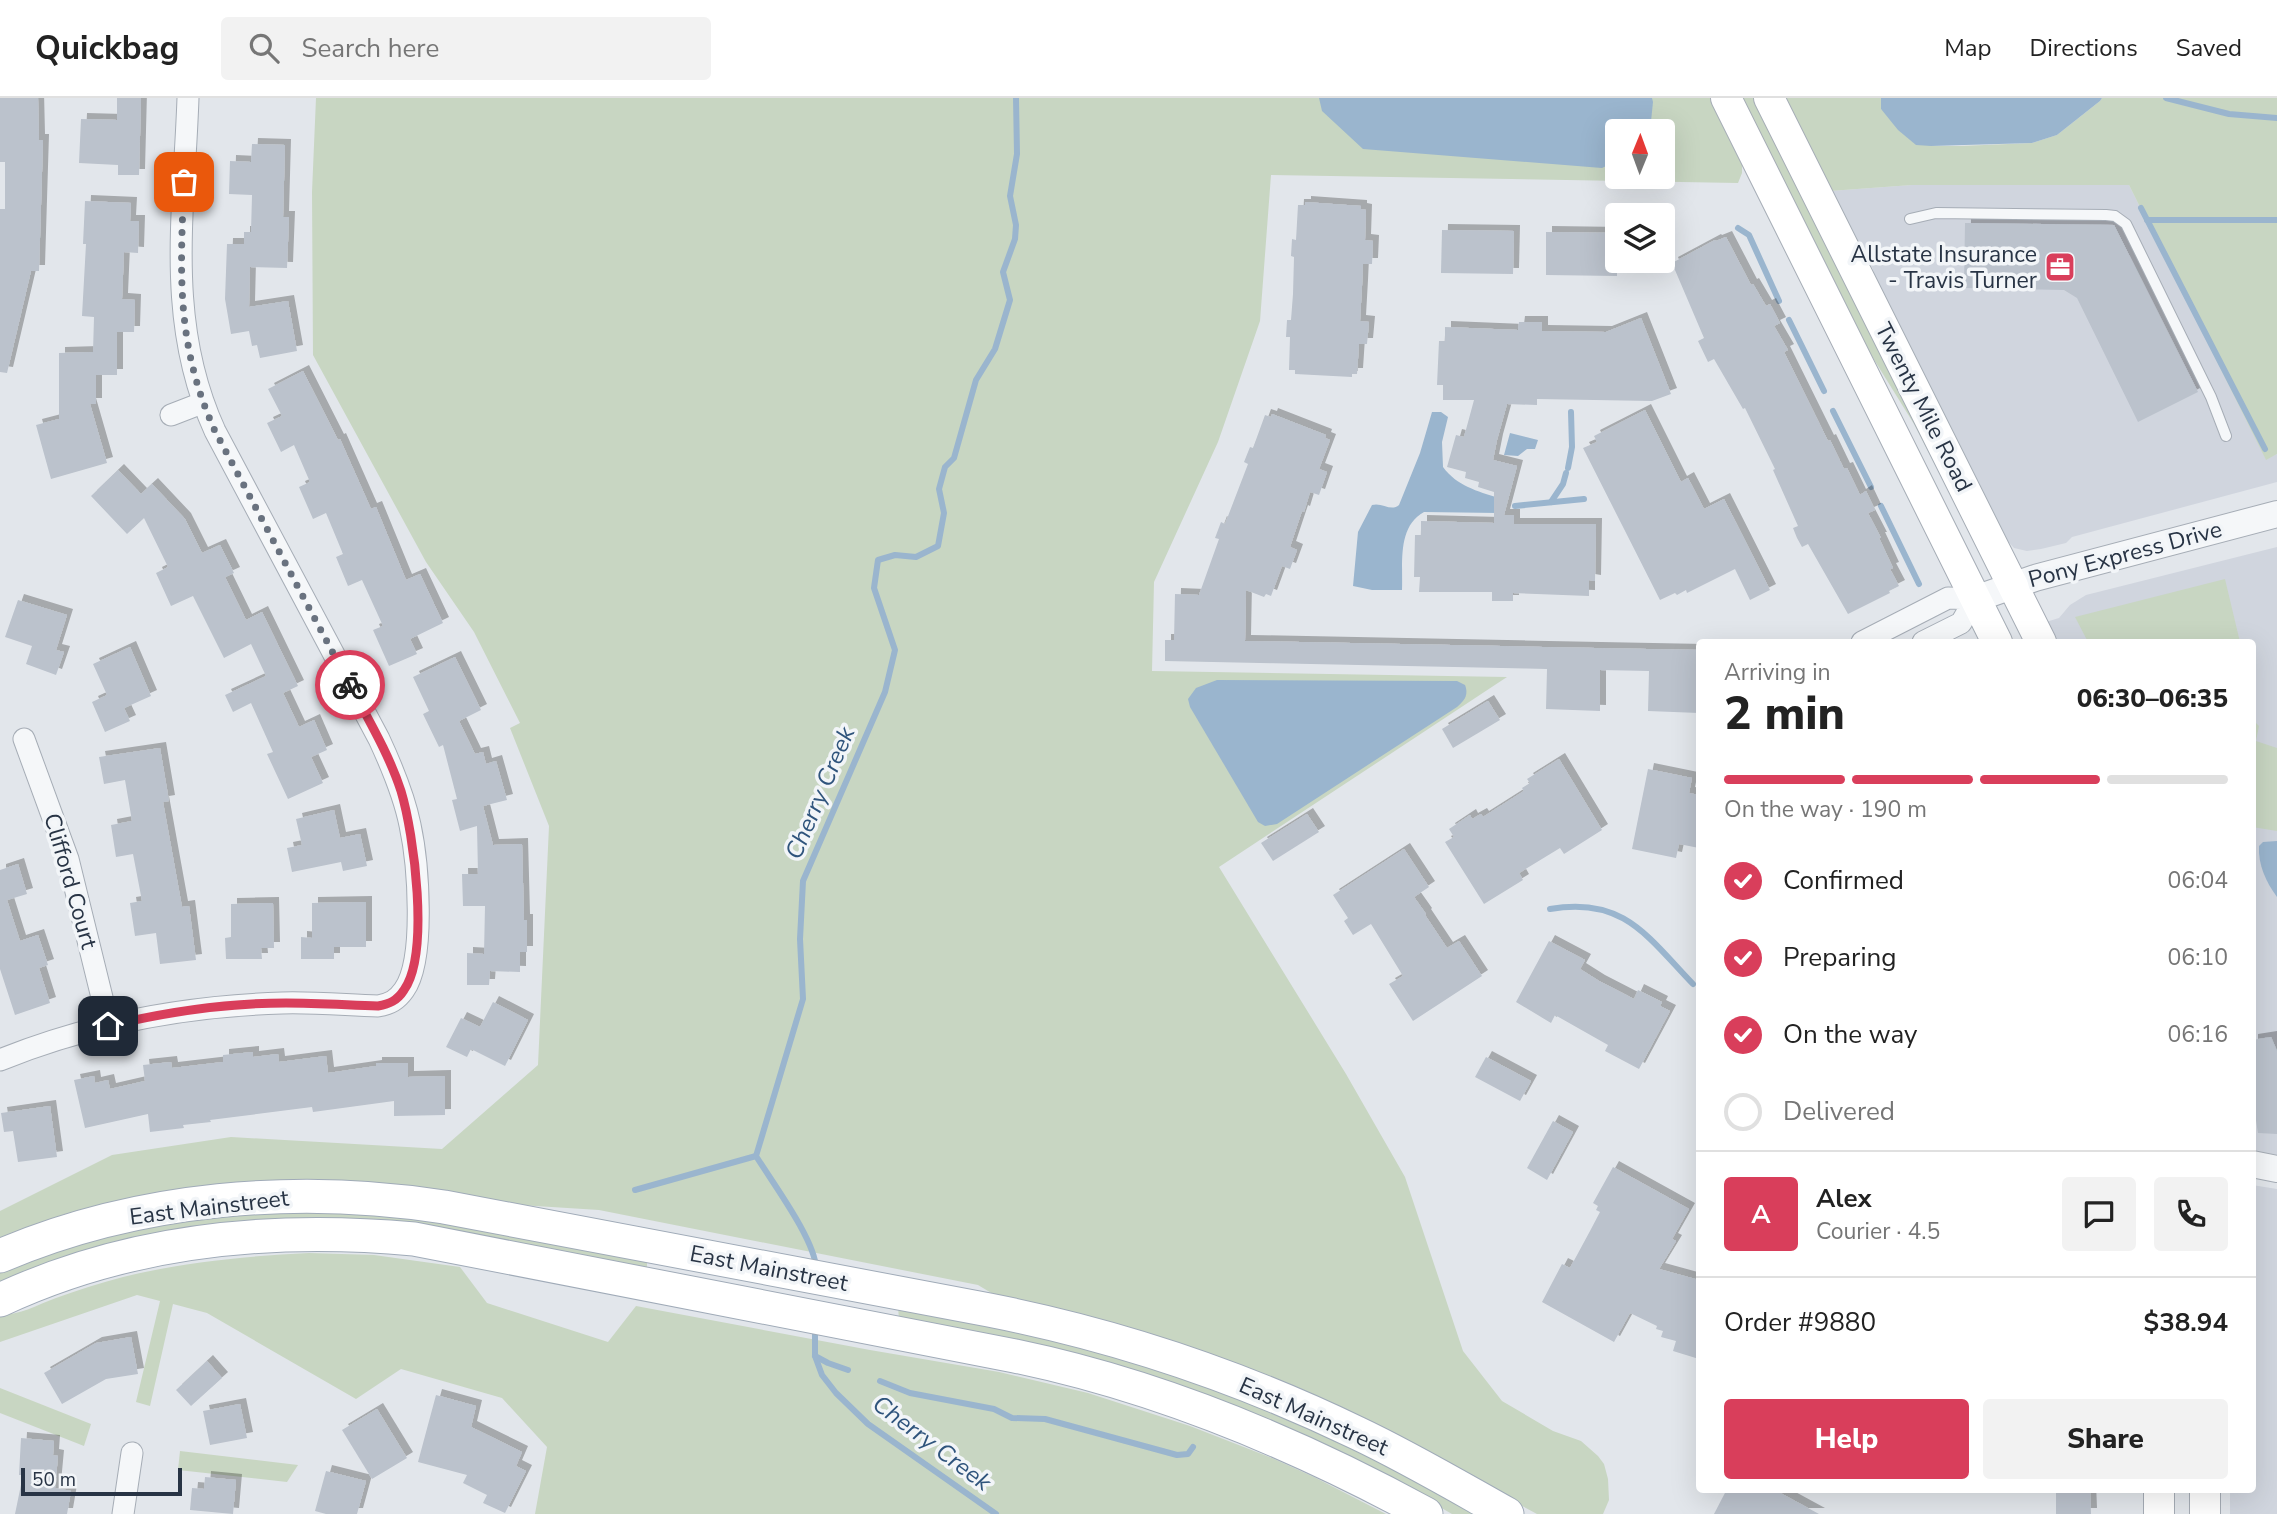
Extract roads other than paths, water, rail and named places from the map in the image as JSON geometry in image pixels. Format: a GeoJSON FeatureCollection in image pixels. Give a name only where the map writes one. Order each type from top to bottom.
{"type":"FeatureCollection","features":[{"type":"Feature","properties":{"kind":"main road","name":"Twenty Mile Road"},"geometry":{"type":"LineString","coordinates":[[1726,98],[1995,639]]}},
{"type":"Feature","properties":{"kind":"main road","name":"Twenty Mile Road"},"geometry":{"type":"LineString","coordinates":[[1769,98],[2040,639]]}},
{"type":"Feature","properties":{"kind":"main road","name":"East Mainstreet"},"geometry":{"type":"LineString","coordinates":[[0,1256],[78,1228],[127,1216],[205,1203],[291,1196],[373,1197],[411,1201],[1045,1321],[1118,1341],[1202,1368],[1298,1406],[1356,1432],[1507,1514]]}},
{"type":"Feature","properties":{"kind":"main road","name":"East Mainstreet"},"geometry":{"type":"LineString","coordinates":[[0,1300],[49,1280],[133,1253],[216,1239],[298,1234],[414,1239],[1058,1365],[1175,1400],[1306,1452],[1426,1514]]}},
{"type":"Feature","properties":{"kind":"main road"},"geometry":{"type":"LineString","coordinates":[[2159,1493],[2159,1514]]}},
{"type":"Feature","properties":{"kind":"main road"},"geometry":{"type":"LineString","coordinates":[[2205,1493],[2205,1514]]}},
{"type":"Feature","properties":{"kind":"street"},"geometry":{"type":"LineString","coordinates":[[0,1060],[69,1035],[167,1014],[285,1003],[378,1006],[390,1004],[398,998],[414,968],[416,860],[401,790],[379,739],[215,431],[202,403],[188,353],[181,291],[188,98]]}},
{"type":"Feature","properties":{"kind":"street"},"geometry":{"type":"LineString","coordinates":[[171,415],[202,403]]}},
{"type":"Feature","properties":{"kind":"street","name":"Pony Express Drive"},"geometry":{"type":"LineString","coordinates":[[1975,599],[2013,585],[2277,514]]}},
{"type":"Feature","properties":{"kind":"street"},"geometry":{"type":"LineString","coordinates":[[1867,639],[1948,598],[1975,599],[1961,623],[1929,639]]}},
{"type":"Feature","properties":{"kind":"street","name":"Clifford Court"},"geometry":{"type":"LineString","coordinates":[[24,739],[68,859],[108,1026]]}},
{"type":"Feature","properties":{"kind":"street"},"geometry":{"type":"LineString","coordinates":[[2256,1165],[2277,1169]]}},
{"type":"Feature","properties":{"kind":"street"},"geometry":{"type":"LineString","coordinates":[[123,1514],[132,1453]]}},
{"type":"Feature","properties":{"kind":"lane"},"geometry":{"type":"LineString","coordinates":[[1910,219],[1936,213],[2106,215],[2121,219],[2126,223],[2205,385],[2225,436]]}},
{"type":"Feature","properties":{"kind":"water"},"geometry":{"type":"Polygon","coordinates":[[[1319,98],[1652,98],[1653,102],[1651,119],[1605,119],[1605,167],[1602,168],[1363,149],[1322,111],[1319,98]]]}},
{"type":"Feature","properties":{"kind":"water"},"geometry":{"type":"Polygon","coordinates":[[[1881,98],[2102,98],[2057,135],[2032,143],[1931,146],[1916,145],[1898,130],[1881,109],[1881,98]]]}},
{"type":"Feature","properties":{"kind":"water"},"geometry":{"type":"Polygon","coordinates":[[[1432,412],[1441,412],[1448,417],[1442,442],[1443,467],[1461,483],[1499,498],[1498,513],[1424,512],[1415,519],[1405,536],[1402,590],[1372,590],[1353,586],[1358,532],[1372,505],[1393,508],[1399,505],[1420,453],[1432,412]]]}},
{"type":"Feature","properties":{"kind":"water"},"geometry":{"type":"Polygon","coordinates":[[[1510,433],[1538,440],[1535,449],[1527,449],[1518,456],[1504,455],[1510,433]]]}},
{"type":"Feature","properties":{"kind":"water"},"geometry":{"type":"Polygon","coordinates":[[[1217,680],[1457,681],[1465,685],[1466,695],[1457,707],[1277,824],[1265,826],[1258,822],[1190,707],[1188,699],[1196,688],[1217,680]]]}},
{"type":"Feature","properties":{"kind":"water"},"geometry":{"type":"Polygon","coordinates":[[[2277,841],[2277,897],[2264,873],[2259,846],[2263,842],[2277,841]]]}},
{"type":"Feature","properties":{"kind":"waterway","name":"Cherry Creek"},"geometry":{"type":"LineString","coordinates":[[816,1269],[809,1243],[756,1156],[803,999],[800,939],[803,881],[885,692],[895,650],[874,588],[878,560],[895,555],[916,557],[938,546],[944,513],[939,489],[945,467],[954,458],[976,380],[995,349],[1010,300],[1003,272],[1015,239],[1016,225],[1010,196],[1017,154],[1016,98]]}},
{"type":"Feature","properties":{"kind":"waterway"},"geometry":{"type":"LineString","coordinates":[[2166,98],[2229,114],[2277,118]]}},
{"type":"Feature","properties":{"kind":"waterway"},"geometry":{"type":"LineString","coordinates":[[2141,208],[2265,449]]}},
{"type":"Feature","properties":{"kind":"waterway"},"geometry":{"type":"LineString","coordinates":[[2147,220],[2277,220]]}},
{"type":"Feature","properties":{"kind":"waterway"},"geometry":{"type":"LineString","coordinates":[[1738,228],[1749,235],[1779,301]]}},
{"type":"Feature","properties":{"kind":"waterway"},"geometry":{"type":"LineString","coordinates":[[1789,320],[1824,391]]}},
{"type":"Feature","properties":{"kind":"waterway"},"geometry":{"type":"LineString","coordinates":[[1833,411],[1871,487]]}},
{"type":"Feature","properties":{"kind":"waterway"},"geometry":{"type":"LineString","coordinates":[[1568,468],[1572,447],[1571,412]]}},
{"type":"Feature","properties":{"kind":"waterway"},"geometry":{"type":"LineString","coordinates":[[1551,502],[1563,484],[1566,473]]}},
{"type":"Feature","properties":{"kind":"waterway"},"geometry":{"type":"LineString","coordinates":[[1515,506],[1584,499]]}},
{"type":"Feature","properties":{"kind":"waterway"},"geometry":{"type":"LineString","coordinates":[[1881,506],[1919,584]]}},
{"type":"Feature","properties":{"kind":"waterway"},"geometry":{"type":"LineString","coordinates":[[1550,909],[1597,908],[1615,914],[1647,936],[1693,984]]}},
{"type":"Feature","properties":{"kind":"waterway"},"geometry":{"type":"LineString","coordinates":[[635,1190],[756,1156]]}},
{"type":"Feature","properties":{"kind":"waterway","name":"Cherry Creek"},"geometry":{"type":"LineString","coordinates":[[815,1329],[815,1356],[822,1375],[836,1393],[868,1424],[996,1514]]}},
{"type":"Feature","properties":{"kind":"waterway"},"geometry":{"type":"LineString","coordinates":[[815,1356],[848,1370]]}},
{"type":"Feature","properties":{"kind":"waterway"},"geometry":{"type":"LineString","coordinates":[[880,1381],[910,1393],[994,1409],[1012,1418],[1045,1419],[1177,1455],[1188,1454],[1193,1447]]}},
{"type":"Feature","properties":{"kind":"place","name":"Allstate Insurance - Travis Turner"},"geometry":{"type":"Point","coordinates":[2060,267]}}]}
